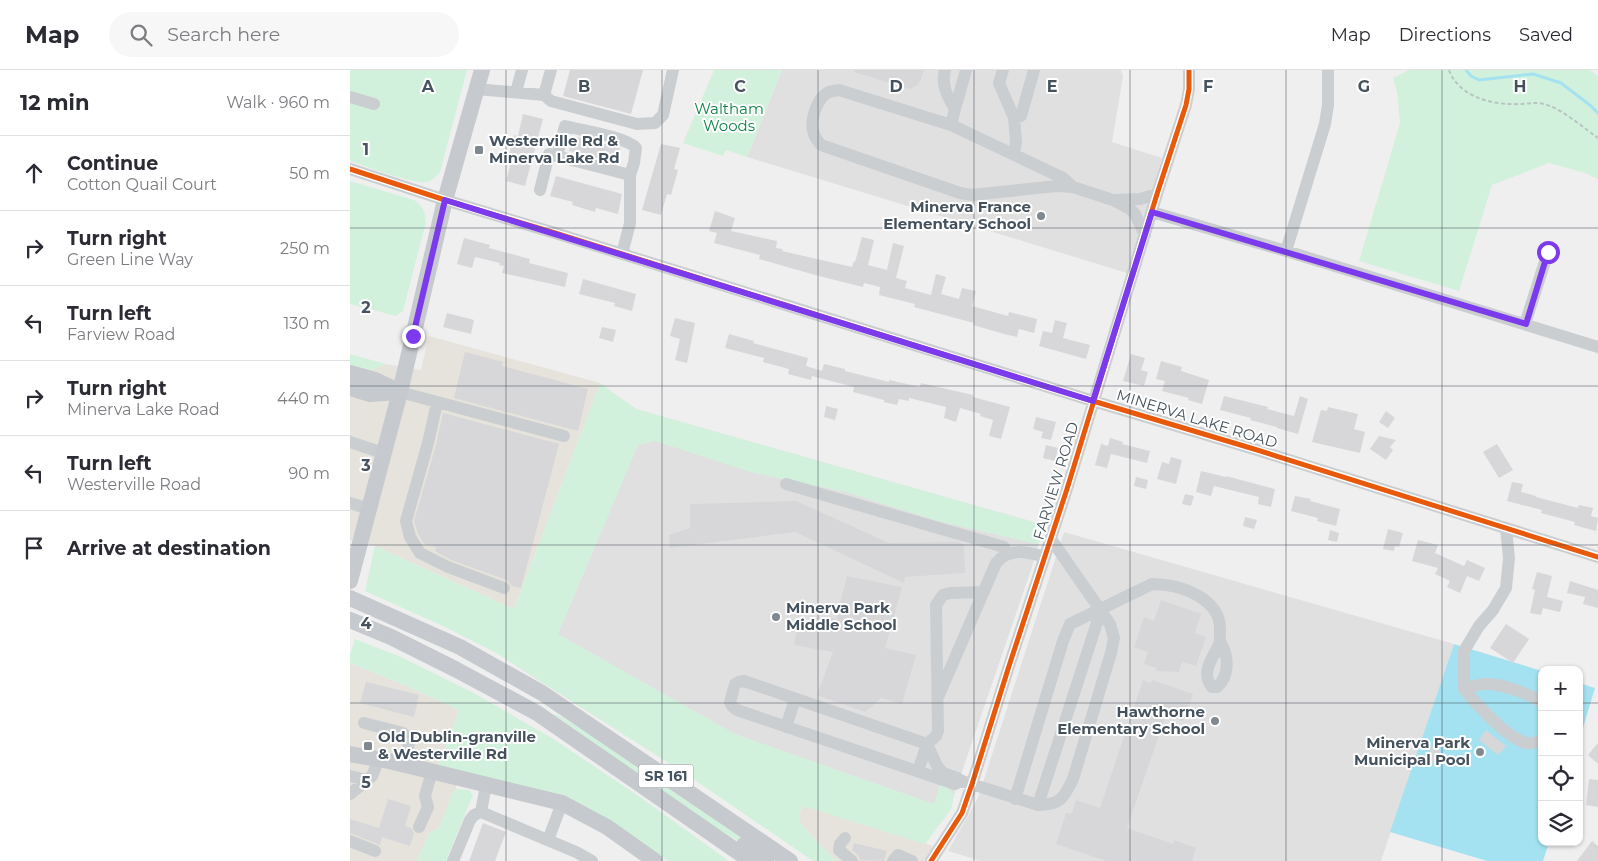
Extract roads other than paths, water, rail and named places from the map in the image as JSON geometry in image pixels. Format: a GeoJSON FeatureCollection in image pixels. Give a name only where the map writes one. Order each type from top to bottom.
{"type":"FeatureCollection","features":[{"type":"Feature","properties":{"kind":"main road"},"geometry":{"type":"LineString","coordinates":[[350,581],[400,392],[445,200],[482,70]]}},
{"type":"Feature","properties":{"kind":"main road"},"geometry":{"type":"LineString","coordinates":[[350,373],[375,380],[400,392]]}},
{"type":"Feature","properties":{"kind":"main road"},"geometry":{"type":"LineString","coordinates":[[350,388],[370,394],[400,392]]}},
{"type":"Feature","properties":{"kind":"main road","name":"SR 161"},"geometry":{"type":"LineString","coordinates":[[350,598],[460,647],[542,693],[790,861]]}},
{"type":"Feature","properties":{"kind":"main road","name":"SR 161"},"geometry":{"type":"LineString","coordinates":[[350,620],[455,669],[537,713],[751,861]]}},
{"type":"Feature","properties":{"kind":"main road"},"geometry":{"type":"LineString","coordinates":[[350,754],[404,764],[562,803],[607,827],[655,861]]}},
{"type":"Feature","properties":{"kind":"main road"},"geometry":{"type":"LineString","coordinates":[[696,822],[713,824],[766,861]]}},
{"type":"Feature","properties":{"kind":"street"},"geometry":{"type":"LineString","coordinates":[[516,92],[522,70]]}},
{"type":"Feature","properties":{"kind":"street"},"geometry":{"type":"LineString","coordinates":[[544,95],[551,70]]}},
{"type":"Feature","properties":{"kind":"street"},"geometry":{"type":"LineString","coordinates":[[476,89],[544,95],[551,101],[638,124],[655,123],[662,115],[673,70]]}},
{"type":"Feature","properties":{"kind":"street"},"geometry":{"type":"LineString","coordinates":[[944,70],[944,86],[954,109]]}},
{"type":"Feature","properties":{"kind":"street"},"geometry":{"type":"LineString","coordinates":[[952,125],[954,109],[966,70]]}},
{"type":"Feature","properties":{"kind":"street"},"geometry":{"type":"LineString","coordinates":[[1003,70],[1000,83],[1014,118],[1016,142],[1014,155]]}},
{"type":"Feature","properties":{"kind":"street"},"geometry":{"type":"LineString","coordinates":[[1014,118],[1021,116],[1034,70]]}},
{"type":"Feature","properties":{"kind":"street","name":"FARVIEW ROAD"},"geometry":{"type":"LineString","coordinates":[[931,861],[962,813],[967,783],[1051,539],[1186,105],[1189,89],[1189,70]]}},
{"type":"Feature","properties":{"kind":"street"},"geometry":{"type":"LineString","coordinates":[[1286,251],[1325,124],[1328,105],[1328,70]]}},
{"type":"Feature","properties":{"kind":"street"},"geometry":{"type":"LineString","coordinates":[[1073,187],[1063,178],[952,125],[839,90],[828,92],[821,98],[814,115],[812,127],[814,135],[821,145],[960,193],[972,195],[1057,186],[1073,187],[1113,200],[1130,209],[1135,214],[1145,235]]}},
{"type":"Feature","properties":{"kind":"street"},"geometry":{"type":"LineString","coordinates":[[350,97],[374,104]]}},
{"type":"Feature","properties":{"kind":"street"},"geometry":{"type":"LineString","coordinates":[[557,156],[565,126],[622,140],[633,144],[636,148],[630,175],[630,223],[622,254]]}},
{"type":"Feature","properties":{"kind":"street"},"geometry":{"type":"LineString","coordinates":[[540,190],[550,154],[630,175]]}},
{"type":"Feature","properties":{"kind":"street","name":"MINERVA LAKE ROAD"},"geometry":{"type":"LineString","coordinates":[[350,169],[1598,557]]}},
{"type":"Feature","properties":{"kind":"street"},"geometry":{"type":"LineString","coordinates":[[1113,200],[1140,199],[1157,194]]}},
{"type":"Feature","properties":{"kind":"street"},"geometry":{"type":"LineString","coordinates":[[1152,212],[1598,347]]}},
{"type":"Feature","properties":{"kind":"street"},"geometry":{"type":"LineString","coordinates":[[1526,324],[1548,252]]}},
{"type":"Feature","properties":{"kind":"street"},"geometry":{"type":"LineString","coordinates":[[400,392],[564,436]]}},
{"type":"Feature","properties":{"kind":"street"},"geometry":{"type":"LineString","coordinates":[[437,403],[406,521],[410,537],[420,553],[448,567],[504,588]]}},
{"type":"Feature","properties":{"kind":"street"},"geometry":{"type":"LineString","coordinates":[[350,442],[383,452]]}},
{"type":"Feature","properties":{"kind":"street"},"geometry":{"type":"LineString","coordinates":[[786,484],[1004,547],[1007,553]]}},
{"type":"Feature","properties":{"kind":"street"},"geometry":{"type":"LineString","coordinates":[[350,503],[369,509]]}},
{"type":"Feature","properties":{"kind":"street"},"geometry":{"type":"LineString","coordinates":[[1506,529],[1508,558],[1506,588],[1464,651],[1464,689],[1491,719],[1511,735],[1527,744],[1538,742]]}},
{"type":"Feature","properties":{"kind":"street"},"geometry":{"type":"LineString","coordinates":[[967,783],[955,784],[737,710],[730,702],[735,684],[744,681],[927,744],[943,773],[967,783],[1038,806],[1050,805],[1065,796],[1073,779],[1114,638],[1110,624],[1051,539]]}},
{"type":"Feature","properties":{"kind":"street"},"geometry":{"type":"LineString","coordinates":[[937,701],[996,563],[1007,553],[1021,552],[1045,557]]}},
{"type":"Feature","properties":{"kind":"street"},"geometry":{"type":"LineString","coordinates":[[1016,799],[1063,641],[1070,624],[1152,584],[1164,584],[1194,594],[1207,601],[1217,611],[1221,624],[1220,642]]}},
{"type":"Feature","properties":{"kind":"street"},"geometry":{"type":"LineString","coordinates":[[918,771],[927,744],[938,732],[936,605],[943,595],[950,593],[983,592]]}},
{"type":"Feature","properties":{"kind":"street"},"geometry":{"type":"LineString","coordinates":[[1038,806],[1101,610]]}},
{"type":"Feature","properties":{"kind":"street"},"geometry":{"type":"LineString","coordinates":[[1464,689],[1487,683],[1515,690],[1538,700]]}},
{"type":"Feature","properties":{"kind":"street"},"geometry":{"type":"LineString","coordinates":[[786,727],[795,699]]}},
{"type":"Feature","properties":{"kind":"street"},"geometry":{"type":"LineString","coordinates":[[364,723],[404,733],[408,736],[410,741],[404,764]]}},
{"type":"Feature","properties":{"kind":"street"},"geometry":{"type":"LineString","coordinates":[[350,794],[372,776],[379,759]]}},
{"type":"Feature","properties":{"kind":"street"},"geometry":{"type":"LineString","coordinates":[[420,827],[428,807],[425,796],[432,771]]}},
{"type":"Feature","properties":{"kind":"street"},"geometry":{"type":"LineString","coordinates":[[350,776],[367,780]]}},
{"type":"Feature","properties":{"kind":"street"},"geometry":{"type":"LineString","coordinates":[[481,812],[486,785]]}},
{"type":"Feature","properties":{"kind":"street"},"geometry":{"type":"LineString","coordinates":[[548,840],[562,803]]}},
{"type":"Feature","properties":{"kind":"street"},"geometry":{"type":"LineString","coordinates":[[453,861],[470,820],[474,815],[481,812],[576,852],[592,861]]}},
{"type":"Feature","properties":{"kind":"street"},"geometry":{"type":"LineString","coordinates":[[845,838],[840,844],[839,850],[852,861]]}},
{"type":"Feature","properties":{"kind":"street"},"geometry":{"type":"LineString","coordinates":[[350,841],[375,850]]}},
{"type":"Feature","properties":{"kind":"street"},"geometry":{"type":"LineString","coordinates":[[893,861],[898,854],[912,861]]}},
{"type":"Feature","properties":{"kind":"water","name":"Minerva Park Municipal Pool"},"geometry":{"type":"Polygon","coordinates":[[[1454,644],[1538,670],[1538,846],[1548,846],[1543,861],[1487,861],[1390,832],[1454,644]]]}},
{"type":"Feature","properties":{"kind":"water"},"geometry":{"type":"Polygon","coordinates":[[[1583,684],[1595,688],[1583,728],[1583,684]]]}},
{"type":"Feature","properties":{"kind":"waterway"},"geometry":{"type":"LineString","coordinates":[[1466,70],[1471,76],[1479,80],[1533,74],[1561,83],[1598,113]]}},
{"type":"Feature","properties":{"kind":"place","name":"Westerville Rd & Minerva Lake Rd"},"geometry":{"type":"Point","coordinates":[479,150]}},
{"type":"Feature","properties":{"kind":"place","name":"Minerva France Elementary School"},"geometry":{"type":"Point","coordinates":[1041,216]}},
{"type":"Feature","properties":{"kind":"place","name":"Minerva Park Middle School"},"geometry":{"type":"Point","coordinates":[776,617]}},
{"type":"Feature","properties":{"kind":"place","name":"Hawthorne Elementary School"},"geometry":{"type":"Point","coordinates":[1215,721]}},
{"type":"Feature","properties":{"kind":"place","name":"Old Dublin-granville & Westerville Rd"},"geometry":{"type":"Point","coordinates":[368,746]}},
{"type":"Feature","properties":{"kind":"place","name":"Minerva Park Municipal Pool"},"geometry":{"type":"Point","coordinates":[1480,752]}},
{"type":"Feature","properties":{"kind":"park label","name":"Waltham Woods"},"geometry":{"type":"Point","coordinates":[729,118]}}]}
